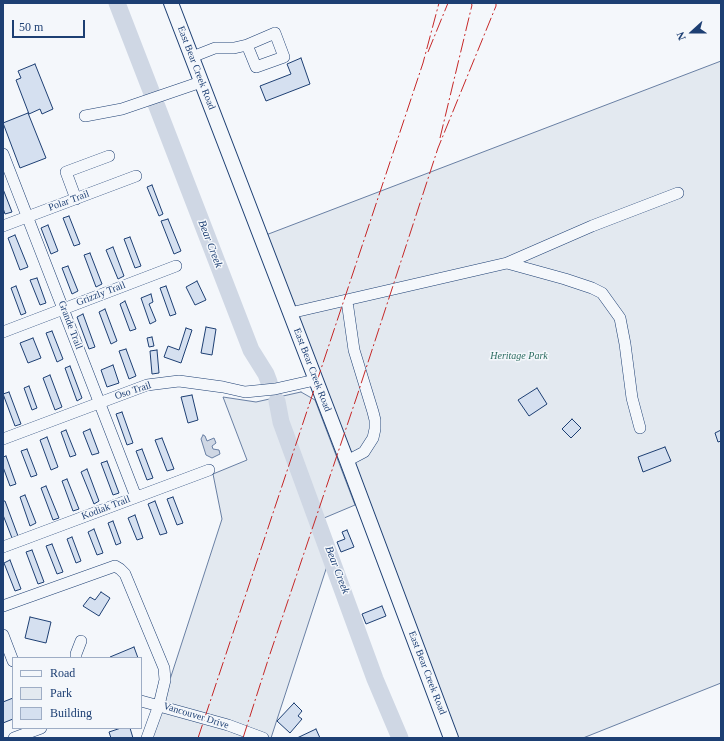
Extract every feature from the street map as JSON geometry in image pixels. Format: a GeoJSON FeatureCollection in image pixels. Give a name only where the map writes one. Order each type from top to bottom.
{"type":"FeatureCollection","features":[{"type":"Feature","properties":{"kind":"main road","name":"East Bear Creek Road"},"geometry":{"type":"LineString","coordinates":[[171,3],[347,460],[451,738]]}},
{"type":"Feature","properties":{"kind":"street"},"geometry":{"type":"LineString","coordinates":[[192,57],[214,48],[234,48],[247,45]]}},
{"type":"Feature","properties":{"kind":"street"},"geometry":{"type":"LineString","coordinates":[[85,116],[122,109],[201,82]]}},
{"type":"Feature","properties":{"kind":"street","name":"Grande Trail"},"geometry":{"type":"LineString","coordinates":[[3,154],[136,497]]}},
{"type":"Feature","properties":{"kind":"street"},"geometry":{"type":"LineString","coordinates":[[76,199],[66,172],[109,156]]}},
{"type":"Feature","properties":{"kind":"street","name":"Polar Trail"},"geometry":{"type":"LineString","coordinates":[[3,226],[136,176]]}},
{"type":"Feature","properties":{"kind":"street"},"geometry":{"type":"LineString","coordinates":[[290,313],[507,263],[592,226],[678,193]]}},
{"type":"Feature","properties":{"kind":"street"},"geometry":{"type":"LineString","coordinates":[[507,263],[565,279],[602,293],[620,318],[632,398],[640,428]]}},
{"type":"Feature","properties":{"kind":"street","name":"Grizzly Trail"},"geometry":{"type":"LineString","coordinates":[[3,332],[176,266]]}},
{"type":"Feature","properties":{"kind":"street"},"geometry":{"type":"LineString","coordinates":[[347,301],[354,350],[374,416],[376,429],[373,438],[364,452],[347,460]]}},
{"type":"Feature","properties":{"kind":"street","name":"Oso Trail"},"geometry":{"type":"LineString","coordinates":[[3,439],[147,385],[179,381],[223,387],[245,392],[275,389],[315,380]]}},
{"type":"Feature","properties":{"kind":"street","name":"Kodiak Trail"},"geometry":{"type":"LineString","coordinates":[[3,548],[209,470]]}},
{"type":"Feature","properties":{"kind":"street"},"geometry":{"type":"LineString","coordinates":[[3,606],[114,566],[120,569],[125,574],[164,668],[165,680],[159,705],[147,738]]}},
{"type":"Feature","properties":{"kind":"street"},"geometry":{"type":"LineString","coordinates":[[3,635],[12,658]]}},
{"type":"Feature","properties":{"kind":"street"},"geometry":{"type":"LineString","coordinates":[[76,657],[81,641]]}},
{"type":"Feature","properties":{"kind":"street","name":"Vancouver Drive"},"geometry":{"type":"LineString","coordinates":[[142,701],[228,725],[263,738]]}},
{"type":"Feature","properties":{"kind":"street"},"geometry":{"type":"LineString","coordinates":[[14,738],[36,729]]}},
{"type":"Feature","properties":{"kind":"green space","name":"Heritage Park"},"geometry":{"type":"Polygon","coordinates":[[[721,61],[721,683],[583,738],[448,738],[258,238],[721,61]]]}},
{"type":"Feature","properties":{"kind":"green space"},"geometry":{"type":"Polygon","coordinates":[[[301,392],[315,400],[355,505],[317,521],[328,563],[271,738],[151,738],[222,519],[213,474],[247,460],[223,397],[256,402],[301,392]]]}},
{"type":"Feature","properties":{"kind":"shaded area"},"geometry":{"type":"Polygon","coordinates":[[[203,435],[207,441],[214,438],[216,443],[212,446],[213,449],[219,450],[220,454],[212,458],[206,455],[201,439],[203,435]]]}},
{"type":"Feature","properties":{"kind":"building"},"geometry":{"type":"Polygon","coordinates":[[[301,58],[310,84],[266,101],[260,86],[291,74],[287,64],[301,58]]]}},
{"type":"Feature","properties":{"kind":"building"},"geometry":{"type":"Polygon","coordinates":[[[35,64],[53,109],[42,114],[40,109],[29,114],[16,80],[21,78],[18,71],[35,64]]]}},
{"type":"Feature","properties":{"kind":"building"},"geometry":{"type":"Polygon","coordinates":[[[28,113],[46,158],[20,168],[3,123],[28,113]]]}},
{"type":"Feature","properties":{"kind":"building"},"geometry":{"type":"Polygon","coordinates":[[[152,185],[163,214],[159,216],[147,187],[152,185]]]}},
{"type":"Feature","properties":{"kind":"building"},"geometry":{"type":"Polygon","coordinates":[[[3,189],[12,212],[5,214],[3,208],[3,189]]]}},
{"type":"Feature","properties":{"kind":"building"},"geometry":{"type":"Polygon","coordinates":[[[69,216],[80,244],[74,246],[63,218],[69,216]]]}},
{"type":"Feature","properties":{"kind":"building"},"geometry":{"type":"Polygon","coordinates":[[[168,219],[181,251],[174,254],[161,221],[168,219]]]}},
{"type":"Feature","properties":{"kind":"building"},"geometry":{"type":"Polygon","coordinates":[[[48,225],[58,251],[51,254],[41,228],[48,225]]]}},
{"type":"Feature","properties":{"kind":"building"},"geometry":{"type":"Polygon","coordinates":[[[15,235],[28,267],[20,270],[8,238],[15,235]]]}},
{"type":"Feature","properties":{"kind":"building"},"geometry":{"type":"Polygon","coordinates":[[[130,237],[141,266],[135,268],[124,239],[130,237]]]}},
{"type":"Feature","properties":{"kind":"building"},"geometry":{"type":"Polygon","coordinates":[[[113,247],[124,276],[118,279],[106,250],[113,247]]]}},
{"type":"Feature","properties":{"kind":"building"},"geometry":{"type":"Polygon","coordinates":[[[90,253],[102,284],[96,287],[84,255],[90,253]]]}},
{"type":"Feature","properties":{"kind":"building"},"geometry":{"type":"Polygon","coordinates":[[[68,266],[78,291],[72,294],[62,268],[68,266]]]}},
{"type":"Feature","properties":{"kind":"building"},"geometry":{"type":"Polygon","coordinates":[[[37,278],[46,303],[40,305],[30,280],[37,278]]]}},
{"type":"Feature","properties":{"kind":"building"},"geometry":{"type":"Polygon","coordinates":[[[197,281],[206,300],[195,305],[186,287],[197,281]]]}},
{"type":"Feature","properties":{"kind":"building"},"geometry":{"type":"Polygon","coordinates":[[[16,286],[26,313],[21,315],[11,288],[16,286]]]}},
{"type":"Feature","properties":{"kind":"building"},"geometry":{"type":"Polygon","coordinates":[[[166,286],[176,314],[170,316],[160,288],[166,286]]]}},
{"type":"Feature","properties":{"kind":"building"},"geometry":{"type":"Polygon","coordinates":[[[151,294],[153,302],[149,304],[156,321],[150,324],[141,298],[151,294]]]}},
{"type":"Feature","properties":{"kind":"building"},"geometry":{"type":"Polygon","coordinates":[[[125,301],[136,329],[130,331],[120,304],[125,301]]]}},
{"type":"Feature","properties":{"kind":"building"},"geometry":{"type":"Polygon","coordinates":[[[105,309],[117,341],[111,344],[99,312],[105,309]]]}},
{"type":"Feature","properties":{"kind":"building"},"geometry":{"type":"Polygon","coordinates":[[[83,314],[95,347],[89,349],[77,317],[83,314]]]}},
{"type":"Feature","properties":{"kind":"building"},"geometry":{"type":"Polygon","coordinates":[[[206,327],[216,329],[212,355],[201,353],[206,327]]]}},
{"type":"Feature","properties":{"kind":"building"},"geometry":{"type":"Polygon","coordinates":[[[186,328],[192,330],[181,363],[164,357],[168,346],[179,350],[186,328]]]}},
{"type":"Feature","properties":{"kind":"building"},"geometry":{"type":"Polygon","coordinates":[[[52,331],[63,359],[57,362],[46,333],[52,331]]]}},
{"type":"Feature","properties":{"kind":"building"},"geometry":{"type":"Polygon","coordinates":[[[152,337],[154,346],[149,347],[147,338],[152,337]]]}},
{"type":"Feature","properties":{"kind":"building"},"geometry":{"type":"Polygon","coordinates":[[[33,338],[41,358],[28,363],[20,343],[33,338]]]}},
{"type":"Feature","properties":{"kind":"building"},"geometry":{"type":"Polygon","coordinates":[[[126,349],[136,376],[129,379],[119,351],[126,349]]]}},
{"type":"Feature","properties":{"kind":"building"},"geometry":{"type":"Polygon","coordinates":[[[157,350],[159,373],[152,374],[150,351],[157,350]]]}},
{"type":"Feature","properties":{"kind":"building"},"geometry":{"type":"Polygon","coordinates":[[[113,365],[119,383],[107,387],[101,370],[113,365]]]}},
{"type":"Feature","properties":{"kind":"building"},"geometry":{"type":"Polygon","coordinates":[[[70,366],[82,398],[77,401],[65,368],[70,366]]]}},
{"type":"Feature","properties":{"kind":"building"},"geometry":{"type":"Polygon","coordinates":[[[50,375],[62,407],[55,410],[43,378],[50,375]]]}},
{"type":"Feature","properties":{"kind":"building"},"geometry":{"type":"Polygon","coordinates":[[[29,386],[37,408],[32,410],[24,388],[29,386]]]}},
{"type":"Feature","properties":{"kind":"building"},"geometry":{"type":"Polygon","coordinates":[[[537,388],[547,404],[529,416],[518,400],[537,388]]]}},
{"type":"Feature","properties":{"kind":"building"},"geometry":{"type":"Polygon","coordinates":[[[9,392],[21,424],[15,426],[3,394],[9,392]]]}},
{"type":"Feature","properties":{"kind":"building"},"geometry":{"type":"Polygon","coordinates":[[[192,395],[198,420],[188,423],[181,397],[192,395]]]}},
{"type":"Feature","properties":{"kind":"building"},"geometry":{"type":"Polygon","coordinates":[[[122,412],[133,443],[127,445],[116,414],[122,412]]]}},
{"type":"Feature","properties":{"kind":"building"},"geometry":{"type":"Polygon","coordinates":[[[572,419],[581,428],[571,438],[562,429],[572,419]]]}},
{"type":"Feature","properties":{"kind":"building"},"geometry":{"type":"Polygon","coordinates":[[[90,429],[99,453],[92,455],[83,432],[90,429]]]}},
{"type":"Feature","properties":{"kind":"building"},"geometry":{"type":"Polygon","coordinates":[[[66,430],[76,455],[70,457],[61,432],[66,430]]]}},
{"type":"Feature","properties":{"kind":"building"},"geometry":{"type":"Polygon","coordinates":[[[721,430],[721,441],[718,442],[715,433],[721,430]]]}},
{"type":"Feature","properties":{"kind":"building"},"geometry":{"type":"Polygon","coordinates":[[[47,437],[58,467],[51,470],[40,440],[47,437]]]}},
{"type":"Feature","properties":{"kind":"building"},"geometry":{"type":"Polygon","coordinates":[[[162,438],[174,469],[167,471],[155,440],[162,438]]]}},
{"type":"Feature","properties":{"kind":"building"},"geometry":{"type":"Polygon","coordinates":[[[665,447],[671,461],[643,472],[638,457],[665,447]]]}},
{"type":"Feature","properties":{"kind":"building"},"geometry":{"type":"Polygon","coordinates":[[[27,449],[37,475],[31,477],[21,451],[27,449]]]}},
{"type":"Feature","properties":{"kind":"building"},"geometry":{"type":"Polygon","coordinates":[[[142,449],[153,478],[147,480],[136,451],[142,449]]]}},
{"type":"Feature","properties":{"kind":"building"},"geometry":{"type":"Polygon","coordinates":[[[6,456],[16,484],[10,486],[3,467],[3,457],[6,456]]]}},
{"type":"Feature","properties":{"kind":"building"},"geometry":{"type":"Polygon","coordinates":[[[107,461],[119,493],[113,495],[101,463],[107,461]]]}},
{"type":"Feature","properties":{"kind":"building"},"geometry":{"type":"Polygon","coordinates":[[[87,469],[99,501],[94,504],[81,472],[87,469]]]}},
{"type":"Feature","properties":{"kind":"building"},"geometry":{"type":"Polygon","coordinates":[[[67,479],[79,509],[73,511],[62,481],[67,479]]]}},
{"type":"Feature","properties":{"kind":"building"},"geometry":{"type":"Polygon","coordinates":[[[46,486],[59,518],[53,520],[41,488],[46,486]]]}},
{"type":"Feature","properties":{"kind":"building"},"geometry":{"type":"Polygon","coordinates":[[[25,495],[36,523],[30,526],[20,497],[25,495]]]}},
{"type":"Feature","properties":{"kind":"building"},"geometry":{"type":"Polygon","coordinates":[[[173,497],[183,523],[177,525],[167,499],[173,497]]]}},
{"type":"Feature","properties":{"kind":"building"},"geometry":{"type":"Polygon","coordinates":[[[3,501],[5,501],[18,536],[12,538],[3,515],[3,501]]]}},
{"type":"Feature","properties":{"kind":"building"},"geometry":{"type":"Polygon","coordinates":[[[155,501],[167,533],[160,535],[148,504],[155,501]]]}},
{"type":"Feature","properties":{"kind":"building"},"geometry":{"type":"Polygon","coordinates":[[[135,515],[143,538],[137,540],[128,518],[135,515]]]}},
{"type":"Feature","properties":{"kind":"building"},"geometry":{"type":"Polygon","coordinates":[[[113,521],[121,543],[116,545],[108,523],[113,521]]]}},
{"type":"Feature","properties":{"kind":"building"},"geometry":{"type":"Polygon","coordinates":[[[94,529],[103,553],[97,555],[88,532],[94,529]]]}},
{"type":"Feature","properties":{"kind":"building"},"geometry":{"type":"Polygon","coordinates":[[[347,530],[354,547],[341,552],[337,542],[345,539],[342,532],[347,530]]]}},
{"type":"Feature","properties":{"kind":"building"},"geometry":{"type":"Polygon","coordinates":[[[72,537],[81,561],[76,563],[67,539],[72,537]]]}},
{"type":"Feature","properties":{"kind":"building"},"geometry":{"type":"Polygon","coordinates":[[[52,544],[63,572],[57,574],[46,546],[52,544]]]}},
{"type":"Feature","properties":{"kind":"building"},"geometry":{"type":"Polygon","coordinates":[[[32,550],[44,582],[38,584],[26,552],[32,550]]]}},
{"type":"Feature","properties":{"kind":"building"},"geometry":{"type":"Polygon","coordinates":[[[10,560],[21,589],[15,591],[4,563],[10,560]]]}},
{"type":"Feature","properties":{"kind":"building"},"geometry":{"type":"Polygon","coordinates":[[[101,592],[110,598],[99,616],[83,606],[90,597],[95,600],[101,592]]]}},
{"type":"Feature","properties":{"kind":"building"},"geometry":{"type":"Polygon","coordinates":[[[382,606],[386,616],[366,624],[362,614],[382,606]]]}},
{"type":"Feature","properties":{"kind":"building"},"geometry":{"type":"Polygon","coordinates":[[[30,617],[51,622],[46,643],[25,638],[30,617]]]}},
{"type":"Feature","properties":{"kind":"building"},"geometry":{"type":"Polygon","coordinates":[[[134,647],[138,657],[110,657],[134,647]]]}},
{"type":"Feature","properties":{"kind":"building"},"geometry":{"type":"Polygon","coordinates":[[[12,698],[12,719],[3,723],[3,702],[12,698]]]}},
{"type":"Feature","properties":{"kind":"building"},"geometry":{"type":"Polygon","coordinates":[[[294,703],[302,711],[298,716],[302,719],[290,733],[277,721],[294,703]]]}},
{"type":"Feature","properties":{"kind":"building"},"geometry":{"type":"Polygon","coordinates":[[[118,729],[130,729],[133,738],[111,738],[109,732],[118,729]]]}},
{"type":"Feature","properties":{"kind":"building"},"geometry":{"type":"Polygon","coordinates":[[[316,729],[320,738],[297,738],[316,729]]]}},
{"type":"Feature","properties":{"kind":"waterway","name":"Bear Creek"},"geometry":{"type":"LineString","coordinates":[[117,3],[153,96]]}},
{"type":"Feature","properties":{"kind":"waterway","name":"Bear Creek"},"geometry":{"type":"LineString","coordinates":[[156,104],[251,350],[266,374],[269,382]]}},
{"type":"Feature","properties":{"kind":"waterway","name":"Bear Creek"},"geometry":{"type":"LineString","coordinates":[[277,401],[281,422],[375,679],[400,738]]}},
{"type":"Feature","properties":{"kind":"power"},"geometry":{"type":"LineString","coordinates":[[198,738],[423,63],[439,3]]}},
{"type":"Feature","properties":{"kind":"power"},"geometry":{"type":"LineString","coordinates":[[428,52],[448,3]]}},
{"type":"Feature","properties":{"kind":"power"},"geometry":{"type":"LineString","coordinates":[[440,138],[472,5],[471,3]]}},
{"type":"Feature","properties":{"kind":"power"},"geometry":{"type":"LineString","coordinates":[[243,738],[438,148],[496,3]]}}]}
